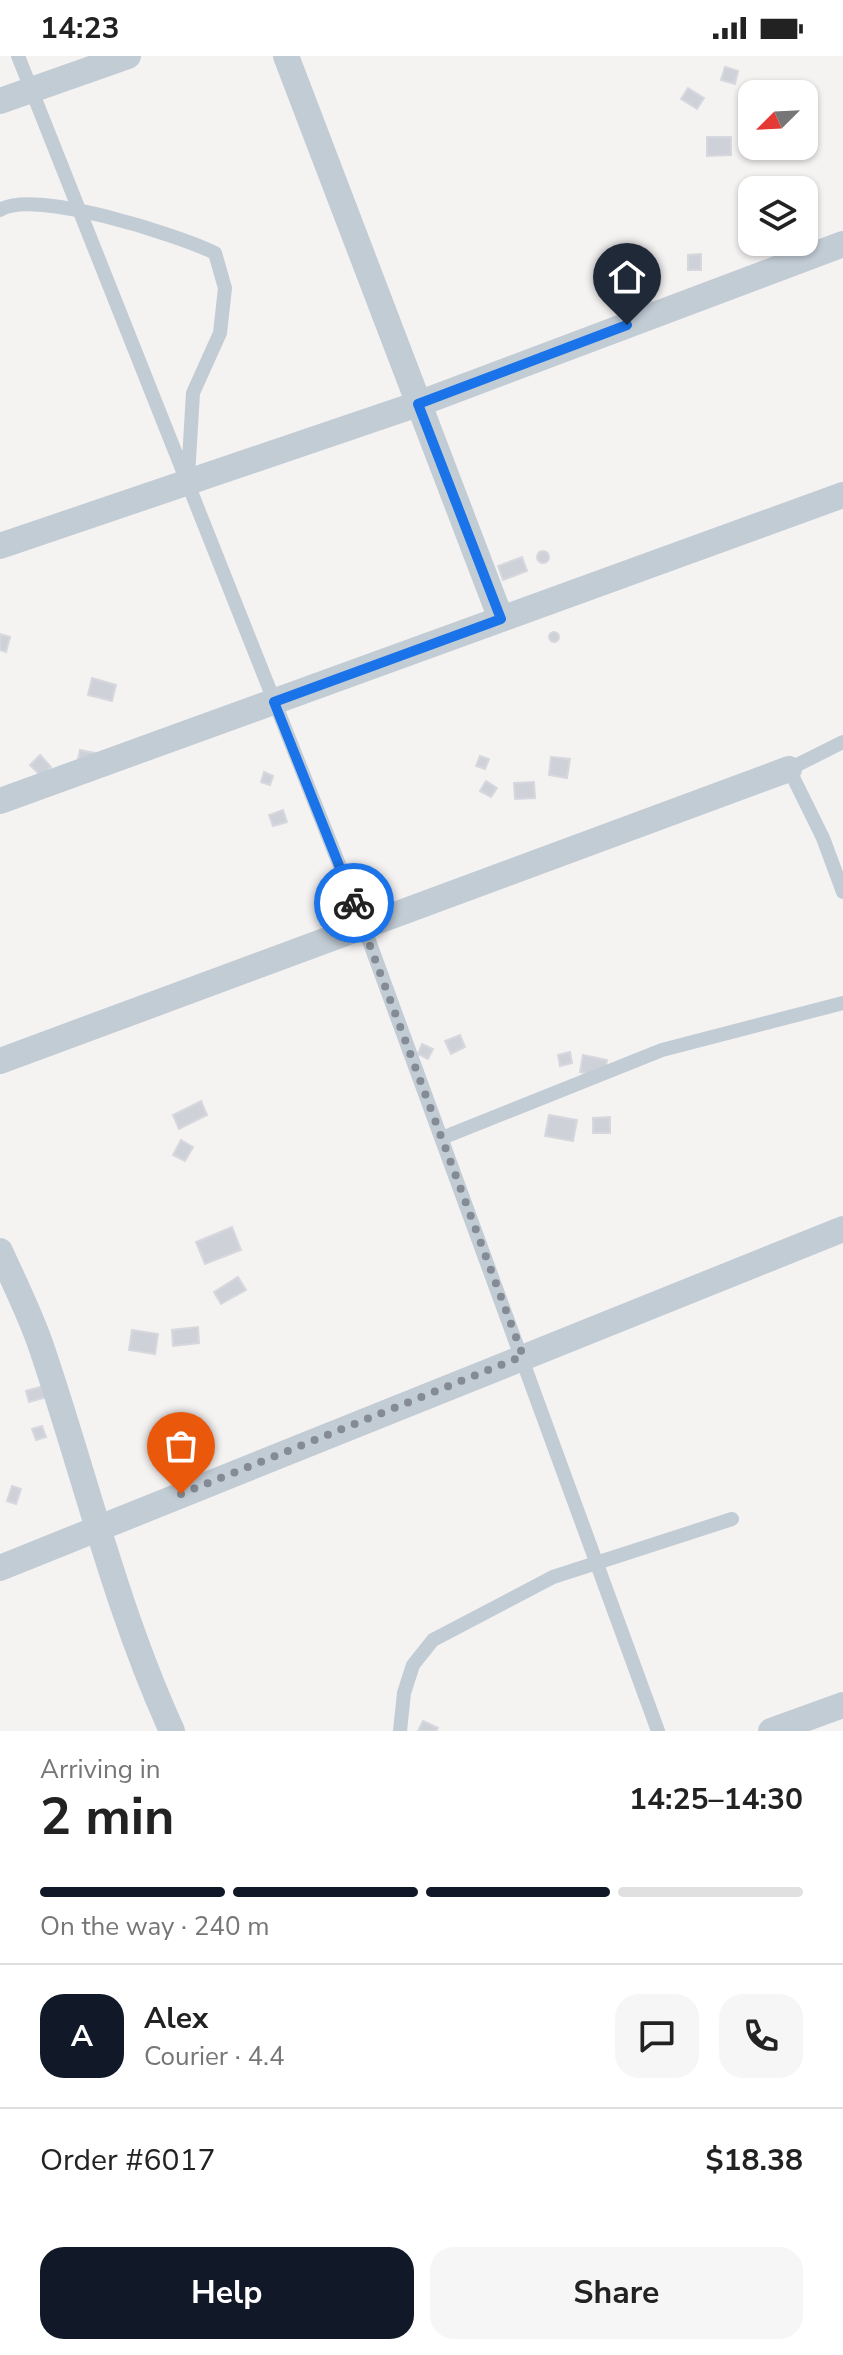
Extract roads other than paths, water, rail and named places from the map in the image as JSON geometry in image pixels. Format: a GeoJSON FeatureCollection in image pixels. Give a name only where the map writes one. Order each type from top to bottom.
{"type":"FeatureCollection","features":[{"type":"Feature","properties":{"kind":"street"},"geometry":{"type":"LineString","coordinates":[[0,101],[128,56]]}},
{"type":"Feature","properties":{"kind":"street"},"geometry":{"type":"LineString","coordinates":[[286,56],[501,619]]}},
{"type":"Feature","properties":{"kind":"street"},"geometry":{"type":"LineString","coordinates":[[0,546],[418,404],[843,244]]}},
{"type":"Feature","properties":{"kind":"street"},"geometry":{"type":"LineString","coordinates":[[0,801],[843,495]]}},
{"type":"Feature","properties":{"kind":"street"},"geometry":{"type":"LineString","coordinates":[[0,1061],[789,769]]}},
{"type":"Feature","properties":{"kind":"street"},"geometry":{"type":"LineString","coordinates":[[0,1568],[843,1229]]}},
{"type":"Feature","properties":{"kind":"street"},"geometry":{"type":"LineString","coordinates":[[0,1251],[40,1344],[141,1664],[172,1731]]}},
{"type":"Feature","properties":{"kind":"street"},"geometry":{"type":"LineString","coordinates":[[771,1731],[843,1705]]}},
{"type":"Feature","properties":{"kind":"lane"},"geometry":{"type":"LineString","coordinates":[[18,56],[364,927],[658,1731]]}},
{"type":"Feature","properties":{"kind":"lane"},"geometry":{"type":"LineString","coordinates":[[0,210],[31,202],[153,229],[215,253],[225,288],[224,303],[220,333],[193,393],[187,482]]}},
{"type":"Feature","properties":{"kind":"lane"},"geometry":{"type":"LineString","coordinates":[[843,742],[789,769],[823,838],[843,892]]}},
{"type":"Feature","properties":{"kind":"lane"},"geometry":{"type":"LineString","coordinates":[[442,1138],[662,1050],[843,1003]]}},
{"type":"Feature","properties":{"kind":"lane"},"geometry":{"type":"LineString","coordinates":[[400,1731],[404,1693],[413,1665],[433,1640],[553,1577],[732,1519]]}}]}
